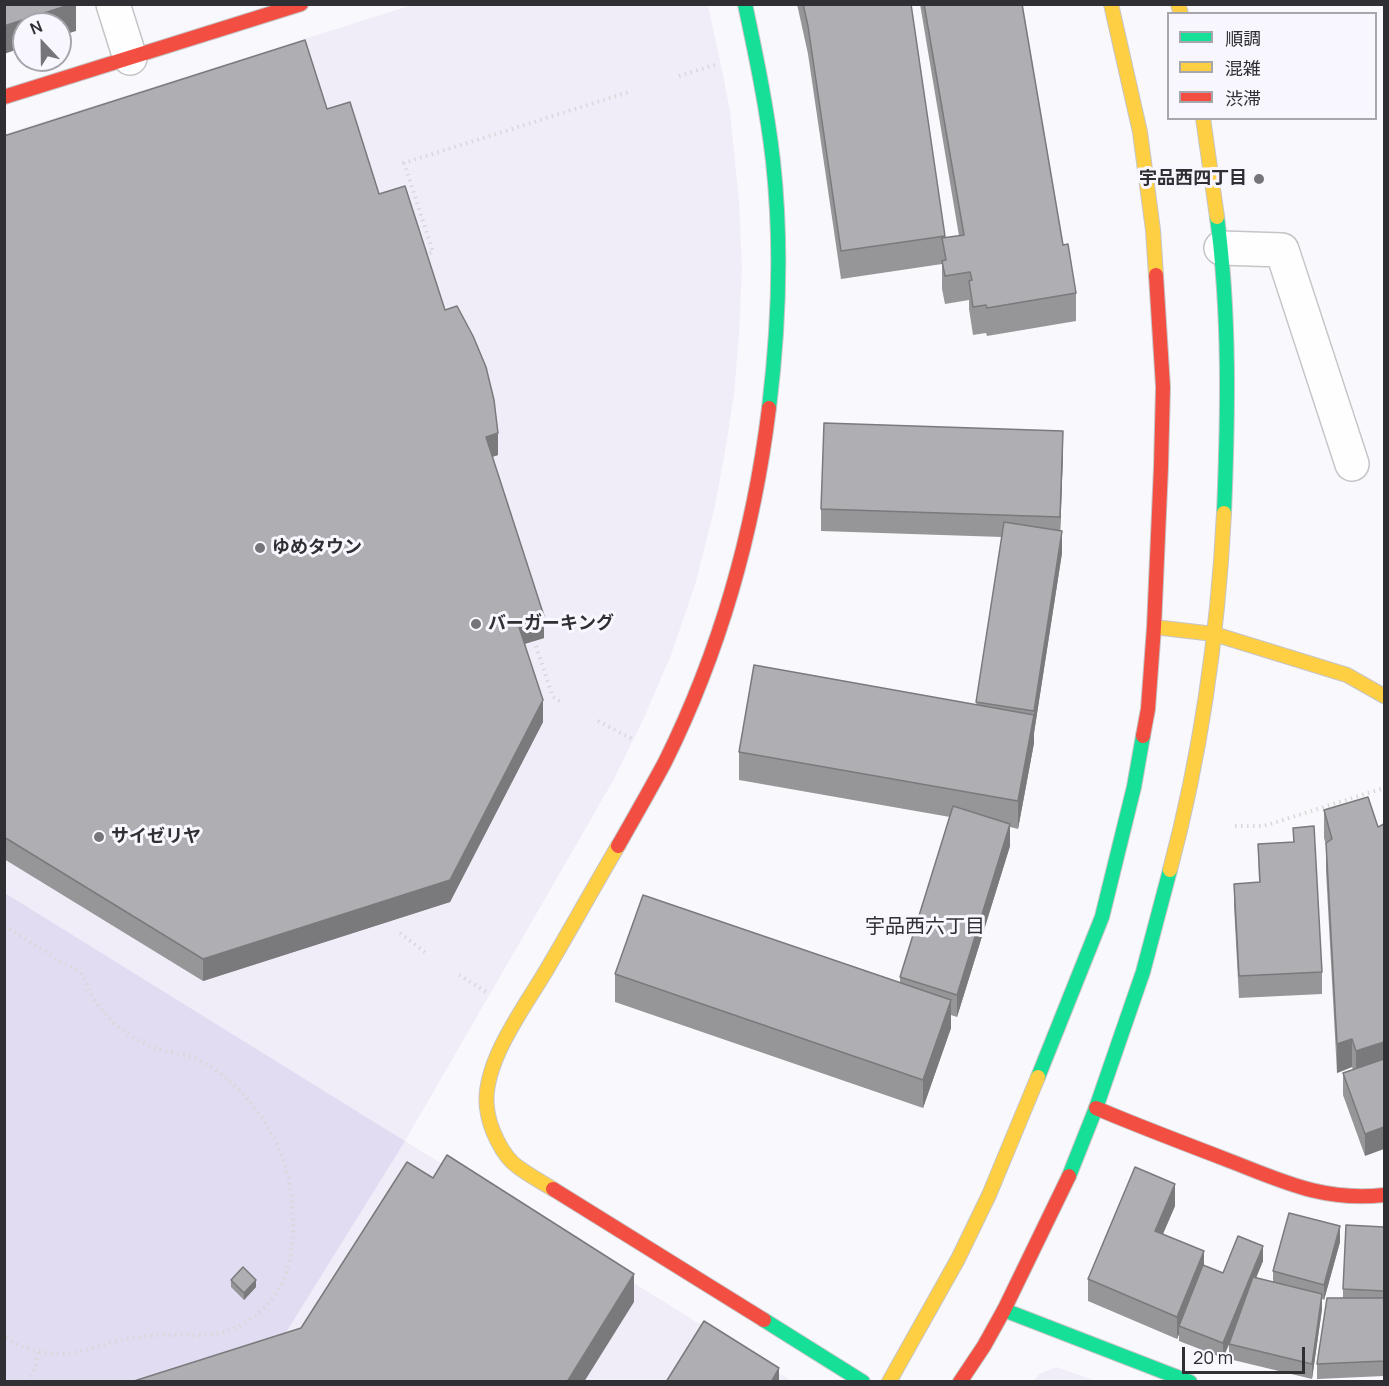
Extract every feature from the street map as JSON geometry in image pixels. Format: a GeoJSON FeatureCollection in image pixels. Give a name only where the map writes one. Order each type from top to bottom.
{"type":"FeatureCollection","features":[{"type":"Feature","properties":{"kind":"street"},"geometry":{"type":"LineString","coordinates":[[113,4],[130,58]]}},
{"type":"Feature","properties":{"kind":"street"},"geometry":{"type":"LineString","coordinates":[[4,97],[300,4]]}},
{"type":"Feature","properties":{"kind":"street"},"geometry":{"type":"LineString","coordinates":[[745,4],[762,85],[773,170],[778,288],[776,351],[770,402],[760,471],[748,529],[704,671],[666,760],[508,1036],[489,1079],[486,1101],[494,1136],[503,1152],[516,1166],[862,1382]]}},
{"type":"Feature","properties":{"kind":"street"},"geometry":{"type":"LineString","coordinates":[[890,1382],[958,1259],[989,1195],[1102,918],[1134,787],[1148,709],[1154,627],[1163,399],[1159,309],[1153,230],[1140,132],[1111,4]]}},
{"type":"Feature","properties":{"kind":"street"},"geometry":{"type":"LineString","coordinates":[[960,1382],[1004,1310],[1073,1168],[1143,972],[1183,823],[1202,718],[1214,633],[1222,551],[1226,467],[1227,381],[1221,248],[1203,120]]}},
{"type":"Feature","properties":{"kind":"street"},"geometry":{"type":"LineString","coordinates":[[1221,248],[1282,249],[1352,464]]}},
{"type":"Feature","properties":{"kind":"street"},"geometry":{"type":"LineString","coordinates":[[1154,627],[1214,633],[1347,675],[1384,696]]}},
{"type":"Feature","properties":{"kind":"street"},"geometry":{"type":"LineString","coordinates":[[1096,1108],[1296,1186],[1351,1198],[1384,1196]]}},
{"type":"Feature","properties":{"kind":"street"},"geometry":{"type":"LineString","coordinates":[[1004,1310],[1190,1382]]}},
{"type":"Feature","properties":{"kind":"path"},"geometry":{"type":"LineString","coordinates":[[680,76],[728,61]]}},
{"type":"Feature","properties":{"kind":"path"},"geometry":{"type":"LineString","coordinates":[[420,256],[433,252],[404,163],[632,91]]}},
{"type":"Feature","properties":{"kind":"path"},"geometry":{"type":"LineString","coordinates":[[536,646],[553,697],[563,703]]}},
{"type":"Feature","properties":{"kind":"path"},"geometry":{"type":"LineString","coordinates":[[598,721],[640,743]]}},
{"type":"Feature","properties":{"kind":"path"},"geometry":{"type":"LineString","coordinates":[[1235,826],[1264,826],[1384,788]]}},
{"type":"Feature","properties":{"kind":"path"},"geometry":{"type":"LineString","coordinates":[[4,926],[82,974],[97,1003],[118,1026],[160,1050],[194,1058],[229,1080],[254,1108],[276,1142],[285,1163],[294,1217],[287,1273],[277,1292],[266,1307],[250,1320],[231,1330],[212,1334],[154,1335],[120,1340],[68,1354],[27,1350],[4,1336]]}},
{"type":"Feature","properties":{"kind":"path"},"geometry":{"type":"LineString","coordinates":[[400,933],[426,953]]}},
{"type":"Feature","properties":{"kind":"path"},"geometry":{"type":"LineString","coordinates":[[459,975],[497,999]]}},
{"type":"Feature","properties":{"kind":"path"},"geometry":{"type":"LineString","coordinates":[[28,1382],[36,1366],[39,1351]]}},
{"type":"Feature","properties":{"kind":"shaded area"},"geometry":{"type":"Polygon","coordinates":[[[412,5],[708,5],[730,112],[739,201],[742,268],[734,394],[714,510],[695,585],[671,655],[613,781],[405,1141],[5,893],[4,134],[412,5]]]}},
{"type":"Feature","properties":{"kind":"shaded area"},"geometry":{"type":"Polygon","coordinates":[[[5,893],[405,1141],[272,1355],[187,1381],[5,1381],[5,893]]]}},
{"type":"Feature","properties":{"kind":"shaded area"},"geometry":{"type":"Polygon","coordinates":[[[405,1141],[790,1380],[790,1381],[187,1381],[405,1141]]]}},
{"type":"Feature","properties":{"kind":"shaded area"},"geometry":{"type":"Polygon","coordinates":[[[1056,1367],[1096,1381],[1034,1381],[1039,1374],[1056,1367]]]}},
{"type":"Feature","properties":{"kind":"building"},"geometry":{"type":"Polygon","coordinates":[[[4,4],[72,4],[47,12],[12,12],[12,23],[4,26],[4,4]]]}},
{"type":"Feature","properties":{"kind":"building"},"geometry":{"type":"Polygon","coordinates":[[[803,4],[911,4],[945,236],[841,251],[803,4]]]}},
{"type":"Feature","properties":{"kind":"building"},"geometry":{"type":"Polygon","coordinates":[[[924,4],[1022,4],[1063,245],[1068,244],[1076,293],[987,308],[986,305],[973,307],[970,272],[945,276],[942,261],[946,260],[942,238],[964,235],[924,4]]]}},
{"type":"Feature","properties":{"kind":"building","name":"ゆめタウン"},"geometry":{"type":"Polygon","coordinates":[[[305,40],[327,109],[350,102],[379,194],[405,186],[445,310],[457,306],[486,367],[494,400],[498,433],[486,437],[544,616],[518,624],[543,700],[450,880],[203,959],[4,837],[4,136],[305,40]]]}},
{"type":"Feature","properties":{"kind":"building"},"geometry":{"type":"Polygon","coordinates":[[[824,423],[1063,431],[1060,517],[821,509],[824,423]]]}},
{"type":"Feature","properties":{"kind":"building"},"geometry":{"type":"Polygon","coordinates":[[[1004,522],[1062,531],[1034,711],[976,702],[1004,522]]]}},
{"type":"Feature","properties":{"kind":"building"},"geometry":{"type":"Polygon","coordinates":[[[754,665],[1034,715],[1018,801],[739,752],[754,665]]]}},
{"type":"Feature","properties":{"kind":"building"},"geometry":{"type":"Polygon","coordinates":[[[1368,797],[1378,827],[1384,824],[1384,1042],[1356,1051],[1352,1039],[1337,1044],[1326,843],[1332,839],[1324,810],[1368,797]]]}},
{"type":"Feature","properties":{"kind":"building"},"geometry":{"type":"Polygon","coordinates":[[[953,806],[1010,824],[957,995],[900,977],[953,806]]]}},
{"type":"Feature","properties":{"kind":"building"},"geometry":{"type":"Polygon","coordinates":[[[1314,826],[1322,972],[1239,976],[1234,884],[1260,882],[1258,844],[1294,842],[1293,828],[1314,826]]]}},
{"type":"Feature","properties":{"kind":"building"},"geometry":{"type":"Polygon","coordinates":[[[643,895],[951,1000],[923,1080],[615,974],[643,895]]]}},
{"type":"Feature","properties":{"kind":"building"},"geometry":{"type":"Polygon","coordinates":[[[1384,1059],[1384,1127],[1365,1134],[1343,1073],[1384,1059]]]}},
{"type":"Feature","properties":{"kind":"building"},"geometry":{"type":"Polygon","coordinates":[[[447,1155],[634,1274],[567,1382],[131,1382],[301,1328],[407,1162],[433,1178],[447,1155]]]}},
{"type":"Feature","properties":{"kind":"building"},"geometry":{"type":"Polygon","coordinates":[[[1135,1167],[1175,1184],[1155,1231],[1204,1251],[1177,1317],[1088,1279],[1135,1167]]]}},
{"type":"Feature","properties":{"kind":"building"},"geometry":{"type":"Polygon","coordinates":[[[1289,1213],[1340,1226],[1324,1285],[1273,1271],[1289,1213]]]}},
{"type":"Feature","properties":{"kind":"building"},"geometry":{"type":"Polygon","coordinates":[[[1346,1225],[1384,1227],[1384,1291],[1343,1289],[1346,1225]]]}},
{"type":"Feature","properties":{"kind":"building"},"geometry":{"type":"Polygon","coordinates":[[[1238,1236],[1263,1246],[1223,1343],[1179,1326],[1203,1265],[1223,1273],[1238,1236]]]}},
{"type":"Feature","properties":{"kind":"building"},"geometry":{"type":"Polygon","coordinates":[[[243,1267],[256,1280],[244,1293],[231,1280],[243,1267]]]}},
{"type":"Feature","properties":{"kind":"building"},"geometry":{"type":"Polygon","coordinates":[[[1253,1277],[1322,1294],[1312,1364],[1229,1344],[1253,1277]]]}},
{"type":"Feature","properties":{"kind":"building"},"geometry":{"type":"Polygon","coordinates":[[[1327,1298],[1384,1298],[1384,1361],[1317,1364],[1327,1298]]]}},
{"type":"Feature","properties":{"kind":"building"},"geometry":{"type":"Polygon","coordinates":[[[704,1321],[779,1368],[771,1382],[666,1382],[704,1321]]]}},
{"type":"Feature","properties":{"kind":"traffic: fast"},"geometry":{"type":"LineString","coordinates":[[745,4],[768,121],[778,223],[775,346],[769,408]]}},
{"type":"Feature","properties":{"kind":"traffic: fast"},"geometry":{"type":"LineString","coordinates":[[1217,217],[1224,291],[1227,365],[1224,513]]}},
{"type":"Feature","properties":{"kind":"traffic: fast"},"geometry":{"type":"LineString","coordinates":[[1038,1077],[1102,917],[1134,787],[1143,736]]}},
{"type":"Feature","properties":{"kind":"traffic: fast"},"geometry":{"type":"LineString","coordinates":[[1069,1176],[1096,1108],[1143,972],[1170,870]]}},
{"type":"Feature","properties":{"kind":"traffic: fast"},"geometry":{"type":"LineString","coordinates":[[1004,1310],[1190,1382]]}},
{"type":"Feature","properties":{"kind":"traffic: fast"},"geometry":{"type":"LineString","coordinates":[[764,1320],[863,1382]]}},
{"type":"Feature","properties":{"kind":"traffic: slow"},"geometry":{"type":"LineString","coordinates":[[1111,4],[1140,132],[1153,230],[1156,275]]}},
{"type":"Feature","properties":{"kind":"traffic: slow"},"geometry":{"type":"LineString","coordinates":[[1178,4],[1180,12]]}},
{"type":"Feature","properties":{"kind":"traffic: slow"},"geometry":{"type":"LineString","coordinates":[[1203,120],[1217,217]]}},
{"type":"Feature","properties":{"kind":"traffic: slow"},"geometry":{"type":"LineString","coordinates":[[1170,870],[1191,782],[1206,693],[1217,603],[1224,513]]}},
{"type":"Feature","properties":{"kind":"traffic: slow"},"geometry":{"type":"LineString","coordinates":[[1154,627],[1214,634],[1347,675],[1384,696]]}},
{"type":"Feature","properties":{"kind":"traffic: slow"},"geometry":{"type":"LineString","coordinates":[[553,1189],[518,1167],[502,1149],[488,1116],[487,1090],[491,1072],[508,1033],[618,846]]}},
{"type":"Feature","properties":{"kind":"traffic: slow"},"geometry":{"type":"LineString","coordinates":[[889,1382],[958,1259],[989,1195],[1038,1077]]}},
{"type":"Feature","properties":{"kind":"traffic: jam"},"geometry":{"type":"LineString","coordinates":[[4,97],[301,4]]}},
{"type":"Feature","properties":{"kind":"traffic: jam"},"geometry":{"type":"LineString","coordinates":[[1143,736],[1148,709],[1154,627],[1161,467],[1163,387],[1156,275]]}},
{"type":"Feature","properties":{"kind":"traffic: jam"},"geometry":{"type":"LineString","coordinates":[[618,846],[665,762],[685,720],[718,633],[744,544],[769,408]]}},
{"type":"Feature","properties":{"kind":"traffic: jam"},"geometry":{"type":"LineString","coordinates":[[1096,1108],[1302,1188],[1341,1195],[1384,1195]]}},
{"type":"Feature","properties":{"kind":"traffic: jam"},"geometry":{"type":"LineString","coordinates":[[960,1382],[1004,1310],[1069,1176]]}},
{"type":"Feature","properties":{"kind":"traffic: jam"},"geometry":{"type":"LineString","coordinates":[[553,1189],[764,1320]]}},
{"type":"Feature","properties":{"kind":"place","name":"宇品西四丁目"},"geometry":{"type":"Point","coordinates":[1259,179]}},
{"type":"Feature","properties":{"kind":"place","name":"ゆめタウン"},"geometry":{"type":"Point","coordinates":[260,548]}},
{"type":"Feature","properties":{"kind":"place","name":"バーガーキング"},"geometry":{"type":"Point","coordinates":[476,624]}},
{"type":"Feature","properties":{"kind":"place","name":"サイゼリヤ"},"geometry":{"type":"Point","coordinates":[99,837]}},
{"type":"Feature","properties":{"kind":"district","name":"宇品西六丁目"},"geometry":{"type":"Point","coordinates":[925,927]}}]}
